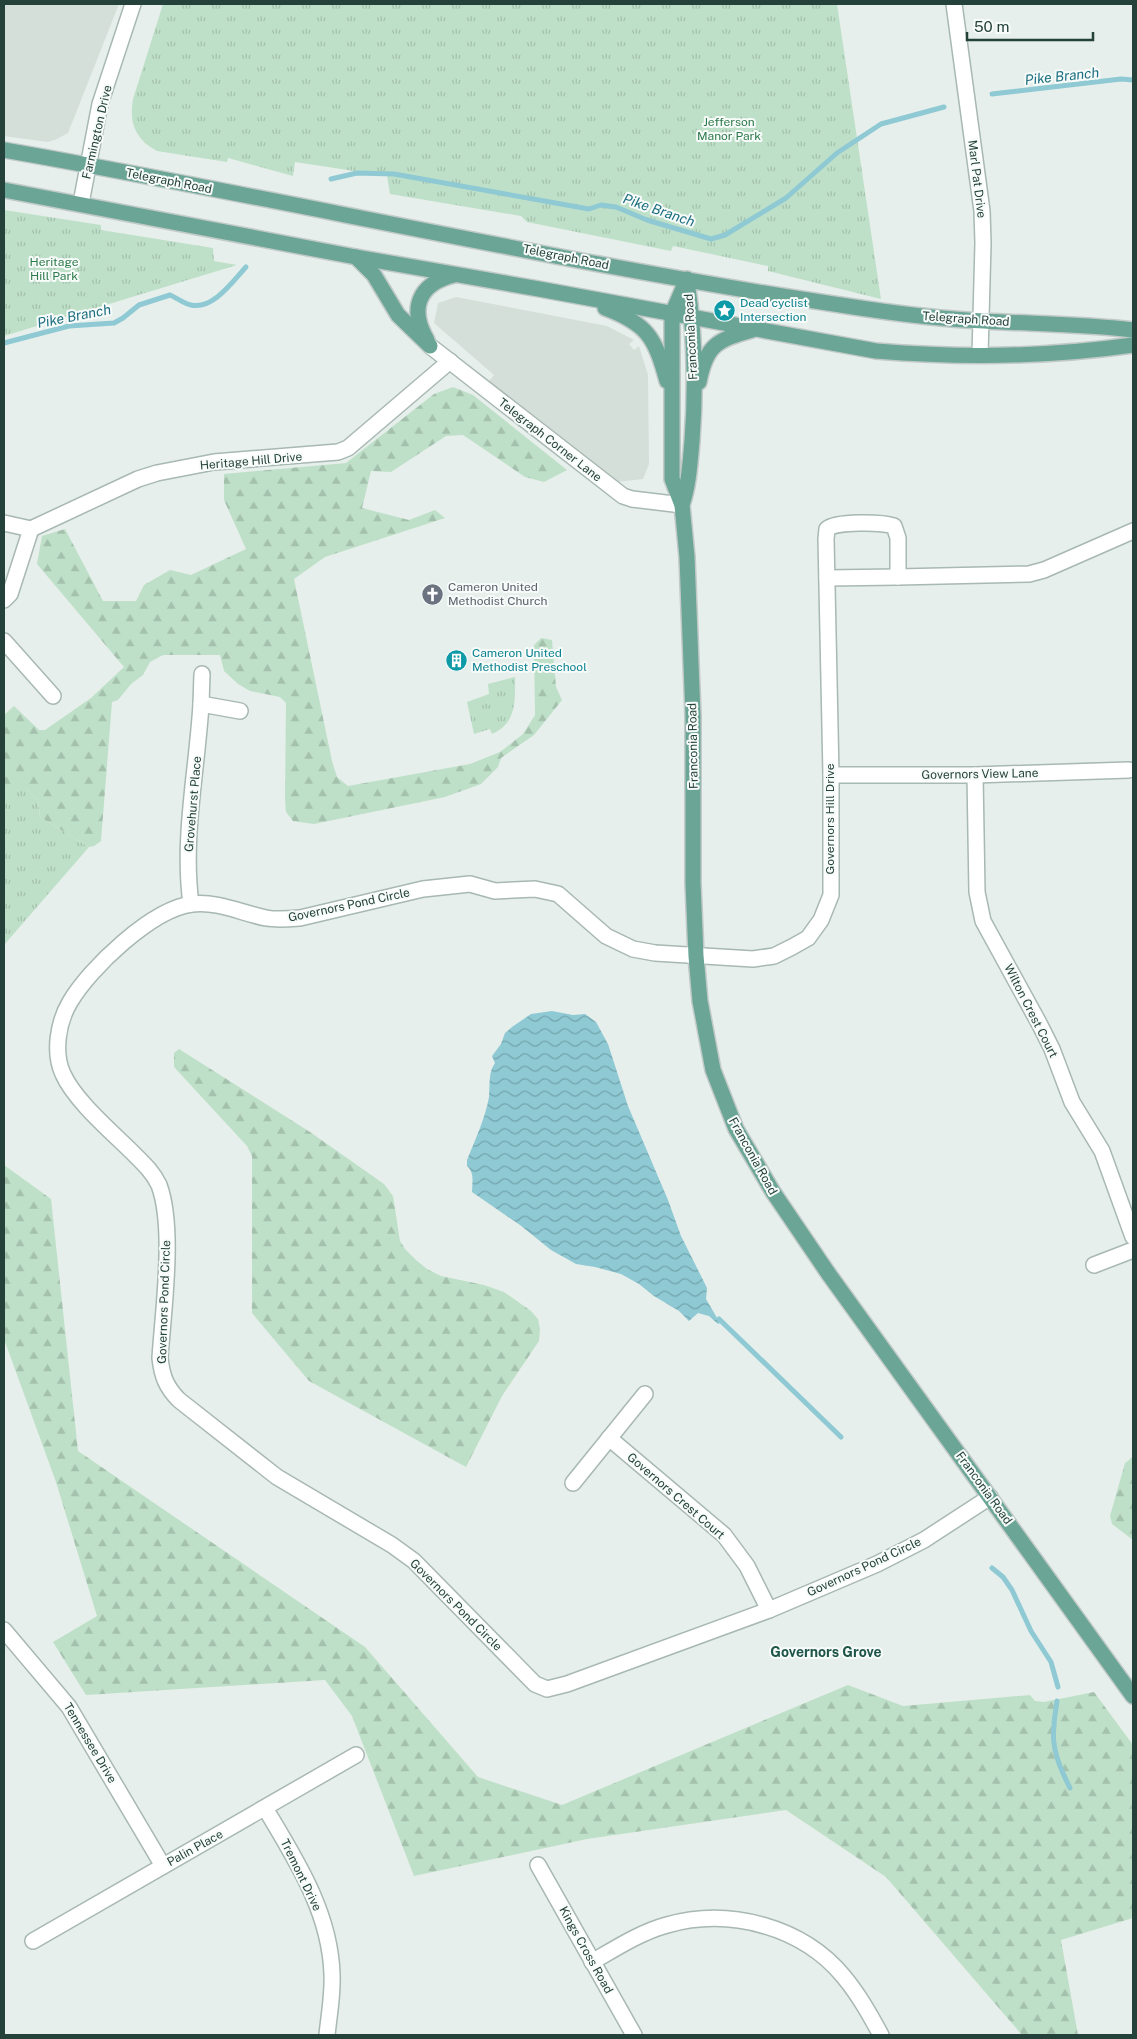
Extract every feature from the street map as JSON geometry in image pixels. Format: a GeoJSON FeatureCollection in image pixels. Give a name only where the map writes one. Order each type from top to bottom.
{"type":"FeatureCollection","features":[{"type":"Feature","properties":{"kind":"main road","name":"Telegraph Road"},"geometry":{"type":"LineString","coordinates":[[4,150],[687,279],[901,314],[1133,330]]}},
{"type":"Feature","properties":{"kind":"main road"},"geometry":{"type":"LineString","coordinates":[[4,190],[81,203],[356,257],[539,288],[876,351],[919,355],[980,355],[1044,353],[1133,345]]}},
{"type":"Feature","properties":{"kind":"main road"},"geometry":{"type":"LineString","coordinates":[[356,257],[374,275],[398,314],[430,346]]}},
{"type":"Feature","properties":{"kind":"main road"},"geometry":{"type":"LineString","coordinates":[[430,346],[419,322],[418,306],[431,284],[455,275]]}},
{"type":"Feature","properties":{"kind":"main road","name":"Franconia Road"},"geometry":{"type":"LineString","coordinates":[[687,279],[672,314],[672,479],[682,505],[688,557],[693,716],[693,883],[696,956],[700,1001],[713,1070],[736,1129],[773,1192],[828,1273],[1133,1696]]}},
{"type":"Feature","properties":{"kind":"main road","name":"Franconia Road"},"geometry":{"type":"LineString","coordinates":[[682,505],[688,486],[694,410],[692,318],[687,279]]}},
{"type":"Feature","properties":{"kind":"main road"},"geometry":{"type":"LineString","coordinates":[[539,288],[606,308],[637,322],[645,329],[658,351],[672,402]]}},
{"type":"Feature","properties":{"kind":"main road"},"geometry":{"type":"LineString","coordinates":[[694,410],[701,371],[706,357],[713,346],[723,339],[756,329]]}},
{"type":"Feature","properties":{"kind":"street","name":"Farmington Drive"},"geometry":{"type":"LineString","coordinates":[[81,203],[100,104],[133,4]]}},
{"type":"Feature","properties":{"kind":"street","name":"Marl Pat Drive"},"geometry":{"type":"LineString","coordinates":[[954,4],[982,211],[980,355]]}},
{"type":"Feature","properties":{"kind":"street","name":"Telegraph Corner Lane"},"geometry":{"type":"LineString","coordinates":[[430,346],[623,496],[632,499],[682,505]]}},
{"type":"Feature","properties":{"kind":"street","name":"Heritage Hill Drive"},"geometry":{"type":"LineString","coordinates":[[31,529],[138,479],[157,473],[214,462],[338,452],[348,448],[450,361]]}},
{"type":"Feature","properties":{"kind":"street"},"geometry":{"type":"LineString","coordinates":[[4,523],[31,529],[10,594],[4,600]]}},
{"type":"Feature","properties":{"kind":"street","name":"Governors Hill Drive"},"geometry":{"type":"LineString","coordinates":[[696,956],[753,959],[774,956],[808,938],[821,920],[831,895],[831,775],[826,532],[829,527],[838,524],[883,523],[894,526],[897,534],[898,577]]}},
{"type":"Feature","properties":{"kind":"street"},"geometry":{"type":"LineString","coordinates":[[827,578],[1029,574],[1044,570],[1133,530]]}},
{"type":"Feature","properties":{"kind":"street"},"geometry":{"type":"LineString","coordinates":[[4,641],[53,696]]}},
{"type":"Feature","properties":{"kind":"street","name":"Grovehurst Place"},"geometry":{"type":"LineString","coordinates":[[191,904],[188,880],[189,837],[202,674]]}},
{"type":"Feature","properties":{"kind":"street"},"geometry":{"type":"LineString","coordinates":[[200,704],[240,711]]}},
{"type":"Feature","properties":{"kind":"street","name":"Governors View Lane"},"geometry":{"type":"LineString","coordinates":[[831,775],[975,775],[1130,770]]}},
{"type":"Feature","properties":{"kind":"street","name":"Wilton Crest Court"},"geometry":{"type":"LineString","coordinates":[[975,775],[977,892],[983,921],[1052,1049],[1072,1102],[1102,1151],[1133,1236]]}},
{"type":"Feature","properties":{"kind":"street","name":"Governors Pond Circle"},"geometry":{"type":"LineString","coordinates":[[696,956],[633,949],[606,936],[558,894],[535,889],[495,891],[470,884],[453,884],[423,889],[300,918],[266,918],[220,906],[191,904],[152,921],[114,950],[84,982],[70,1002],[61,1023],[57,1054],[62,1074],[75,1094],[151,1172],[162,1196],[167,1239],[160,1358],[162,1375],[168,1389],[179,1400],[277,1477],[414,1560],[535,1684],[547,1689],[566,1684],[768,1610],[902,1552],[990,1497]]}},
{"type":"Feature","properties":{"kind":"street"},"geometry":{"type":"LineString","coordinates":[[1094,1265],[1133,1250]]}},
{"type":"Feature","properties":{"kind":"street"},"geometry":{"type":"LineString","coordinates":[[573,1483],[645,1394]]}},
{"type":"Feature","properties":{"kind":"street","name":"Governors Crest Court"},"geometry":{"type":"LineString","coordinates":[[609,1438],[724,1535],[748,1566],[768,1610]]}},
{"type":"Feature","properties":{"kind":"street","name":"Tennessee Drive"},"geometry":{"type":"LineString","coordinates":[[4,1630],[70,1707],[163,1866]]}},
{"type":"Feature","properties":{"kind":"street","name":"Palin Place"},"geometry":{"type":"LineString","coordinates":[[33,1941],[356,1755]]}},
{"type":"Feature","properties":{"kind":"street","name":"Tremont Drive"},"geometry":{"type":"LineString","coordinates":[[265,1808],[297,1862],[313,1894],[322,1918],[332,1974],[327,2035]]}},
{"type":"Feature","properties":{"kind":"street","name":"Kings Cross Road"},"geometry":{"type":"LineString","coordinates":[[538,1864],[634,2035]]}},
{"type":"Feature","properties":{"kind":"street"},"geometry":{"type":"LineString","coordinates":[[592,1962],[650,1930],[668,1924],[711,1918],[735,1919],[756,1923],[797,1939],[828,1960],[844,1977],[861,2000],[881,2035]]}},
{"type":"Feature","properties":{"kind":"shaded area"},"geometry":{"type":"Polygon","coordinates":[[[4,4],[119,4],[68,133],[57,139],[48,142],[4,136],[4,4]]]}},
{"type":"Feature","properties":{"kind":"shaded area"},"geometry":{"type":"Polygon","coordinates":[[[456,297],[607,326],[634,340],[629,344],[634,350],[639,346],[648,375],[649,464],[643,479],[617,482],[489,381],[494,375],[434,323],[438,303],[456,297]]]}},
{"type":"Feature","properties":{"kind":"green space","name":"Jefferson Manor Park"},"geometry":{"type":"Polygon","coordinates":[[[163,4],[837,4],[881,299],[768,271],[768,266],[673,246],[671,251],[527,222],[521,216],[390,194],[387,176],[295,162],[293,176],[228,158],[227,162],[157,151],[143,141],[135,130],[132,108],[133,99],[163,4]]]}},
{"type":"Feature","properties":{"kind":"green space","name":"Heritage Hill Park"},"geometry":{"type":"Polygon","coordinates":[[[4,210],[101,225],[101,230],[213,248],[214,261],[237,265],[4,336],[4,210]]]}},
{"type":"Feature","properties":{"kind":"green space"},"geometry":{"type":"Polygon","coordinates":[[[453,387],[473,395],[567,470],[544,482],[525,477],[463,435],[446,436],[391,472],[371,471],[362,508],[409,520],[435,510],[445,518],[325,557],[294,579],[332,761],[337,777],[348,786],[470,764],[500,752],[523,734],[535,715],[534,645],[541,638],[552,640],[556,687],[562,700],[534,735],[501,758],[498,767],[481,784],[445,797],[314,824],[293,821],[286,812],[285,799],[286,703],[280,697],[250,691],[238,684],[224,671],[220,655],[163,655],[150,662],[143,675],[131,684],[118,700],[112,702],[101,841],[89,847],[40,817],[38,800],[25,788],[9,788],[4,792],[4,715],[14,706],[39,730],[45,730],[91,698],[124,667],[37,564],[42,536],[65,529],[103,601],[136,601],[144,585],[170,570],[191,575],[246,549],[224,500],[224,474],[346,463],[434,394],[453,387]]]}},
{"type":"Feature","properties":{"kind":"green space"},"geometry":{"type":"Polygon","coordinates":[[[515,677],[513,710],[506,724],[492,734],[490,729],[474,734],[467,702],[489,694],[488,684],[515,677]]]}},
{"type":"Feature","properties":{"kind":"green space"},"geometry":{"type":"Polygon","coordinates":[[[9,788],[25,788],[38,800],[40,817],[89,847],[4,945],[4,792],[9,788]]]}},
{"type":"Feature","properties":{"kind":"green space"},"geometry":{"type":"Polygon","coordinates":[[[179,1049],[310,1132],[384,1184],[393,1196],[400,1241],[405,1249],[427,1269],[441,1276],[484,1285],[504,1292],[531,1311],[538,1319],[540,1329],[539,1341],[502,1396],[466,1467],[309,1381],[252,1313],[252,1156],[247,1146],[174,1067],[174,1053],[179,1049]]]}},
{"type":"Feature","properties":{"kind":"green space"},"geometry":{"type":"Polygon","coordinates":[[[4,1165],[51,1199],[78,1451],[365,1647],[478,1777],[562,1805],[848,1685],[903,1706],[1030,1695],[1035,1701],[1044,1702],[1094,1692],[1133,1745],[1133,1918],[1061,1940],[1078,2035],[1022,2035],[886,1877],[786,1810],[587,1839],[414,1876],[352,1716],[325,1680],[86,1695],[53,1642],[97,1616],[56,1482],[4,1339],[4,1165]]]}},
{"type":"Feature","properties":{"kind":"green space"},"geometry":{"type":"Polygon","coordinates":[[[1133,1457],[1133,1540],[1112,1524],[1110,1516],[1125,1463],[1133,1457]]]}},
{"type":"Feature","properties":{"kind":"water"},"geometry":{"type":"Polygon","coordinates":[[[552,1011],[573,1015],[585,1014],[596,1022],[608,1044],[628,1106],[668,1200],[681,1236],[707,1288],[706,1299],[720,1323],[718,1324],[709,1316],[698,1313],[689,1321],[679,1311],[621,1274],[576,1264],[551,1250],[520,1225],[472,1192],[472,1175],[467,1166],[467,1160],[489,1097],[490,1075],[495,1063],[492,1056],[501,1044],[505,1033],[512,1027],[531,1014],[552,1011]]]}},
{"type":"Feature","properties":{"kind":"waterway","name":"Pike Branch"},"geometry":{"type":"LineString","coordinates":[[992,94],[1121,79],[1133,80]]}},
{"type":"Feature","properties":{"kind":"waterway","name":"Pike Branch"},"geometry":{"type":"LineString","coordinates":[[331,179],[357,173],[394,174],[589,209],[601,205],[616,207],[647,220],[711,239],[725,235],[786,198],[837,153],[881,124],[944,107]]}},
{"type":"Feature","properties":{"kind":"waterway","name":"Pike Branch"},"geometry":{"type":"LineString","coordinates":[[4,343],[69,326],[114,323],[139,305],[170,295],[191,305],[207,303],[222,293],[246,267]]}},
{"type":"Feature","properties":{"kind":"waterway"},"geometry":{"type":"LineString","coordinates":[[719,1319],[841,1437]]}},
{"type":"Feature","properties":{"kind":"waterway"},"geometry":{"type":"LineString","coordinates":[[992,1568],[1003,1577],[1012,1590],[1031,1631],[1051,1662],[1058,1687]]}},
{"type":"Feature","properties":{"kind":"waterway"},"geometry":{"type":"LineString","coordinates":[[1057,1701],[1053,1734],[1055,1750],[1070,1788]]}},
{"type":"Feature","properties":{"kind":"place","name":"Dead cyclist Intersection"},"geometry":{"type":"Point","coordinates":[724,310]}},
{"type":"Feature","properties":{"kind":"place","name":"Cameron United Methodist Church"},"geometry":{"type":"Point","coordinates":[432,594]}},
{"type":"Feature","properties":{"kind":"place","name":"Cameron United Methodist Preschool"},"geometry":{"type":"Point","coordinates":[456,660]}},
{"type":"Feature","properties":{"kind":"district","name":"Governors Grove"},"geometry":{"type":"Point","coordinates":[826,1652]}}]}
